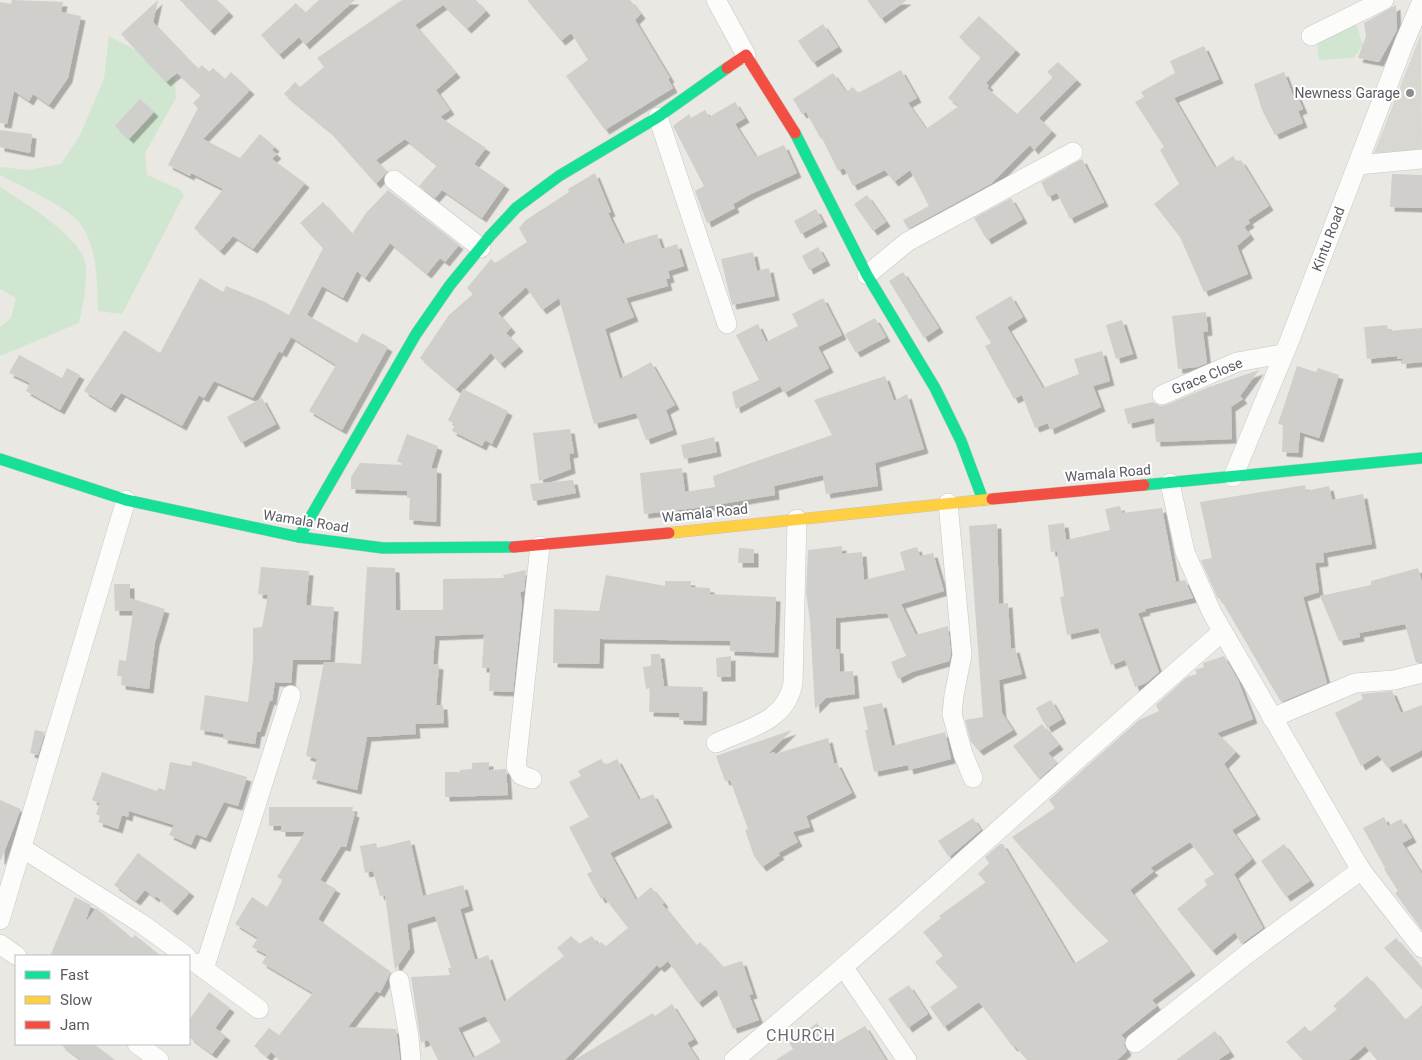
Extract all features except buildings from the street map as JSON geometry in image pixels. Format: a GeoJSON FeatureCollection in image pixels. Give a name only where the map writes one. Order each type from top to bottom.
{"type":"FeatureCollection","features":[{"type":"Feature","properties":{"kind":"street"},"geometry":{"type":"LineString","coordinates":[[716,0],[746,55],[805,150],[867,275],[949,416],[961,441],[983,500]]}},
{"type":"Feature","properties":{"kind":"street"},"geometry":{"type":"LineString","coordinates":[[1311,36],[1384,0]]}},
{"type":"Feature","properties":{"kind":"street","name":"Kintu Road"},"geometry":{"type":"LineString","coordinates":[[1233,477],[1422,1]]}},
{"type":"Feature","properties":{"kind":"street"},"geometry":{"type":"LineString","coordinates":[[299,537],[416,334],[450,285],[516,208],[559,176],[658,117],[746,55]]}},
{"type":"Feature","properties":{"kind":"street"},"geometry":{"type":"LineString","coordinates":[[658,117],[727,324]]}},
{"type":"Feature","properties":{"kind":"street"},"geometry":{"type":"LineString","coordinates":[[867,275],[907,242],[1010,188],[1073,152]]}},
{"type":"Feature","properties":{"kind":"street"},"geometry":{"type":"LineString","coordinates":[[1358,164],[1422,159]]}},
{"type":"Feature","properties":{"kind":"street"},"geometry":{"type":"LineString","coordinates":[[394,180],[481,248]]}},
{"type":"Feature","properties":{"kind":"street","name":"Grace Close"},"geometry":{"type":"LineString","coordinates":[[1162,395],[1230,364],[1251,358],[1283,354]]}},
{"type":"Feature","properties":{"kind":"street","name":"Wamala Road"},"geometry":{"type":"LineString","coordinates":[[0,459],[126,500],[299,537],[383,548],[427,549],[540,546],[948,503],[1422,458]]}},
{"type":"Feature","properties":{"kind":"street"},"geometry":{"type":"LineString","coordinates":[[1170,483],[1185,552],[1194,577],[1222,632],[1361,870],[1422,948]]}},
{"type":"Feature","properties":{"kind":"street"},"geometry":{"type":"LineString","coordinates":[[0,920],[126,500]]}},
{"type":"Feature","properties":{"kind":"street"},"geometry":{"type":"LineString","coordinates":[[948,503],[962,655],[952,714],[963,754],[973,778]]}},
{"type":"Feature","properties":{"kind":"street"},"geometry":{"type":"LineString","coordinates":[[716,743],[776,716],[790,697],[793,683],[797,519]]}},
{"type":"Feature","properties":{"kind":"street"},"geometry":{"type":"LineString","coordinates":[[532,779],[521,775],[516,766],[540,546]]}},
{"type":"Feature","properties":{"kind":"street"},"geometry":{"type":"LineString","coordinates":[[734,1060],[844,968],[1086,750],[1222,632]]}},
{"type":"Feature","properties":{"kind":"street"},"geometry":{"type":"LineString","coordinates":[[1272,718],[1327,693],[1360,682],[1394,680],[1422,673]]}},
{"type":"Feature","properties":{"kind":"street"},"geometry":{"type":"LineString","coordinates":[[204,969],[291,696]]}},
{"type":"Feature","properties":{"kind":"street"},"geometry":{"type":"LineString","coordinates":[[22,848],[142,924],[185,955]]}},
{"type":"Feature","properties":{"kind":"street"},"geometry":{"type":"LineString","coordinates":[[1135,1043],[1247,954],[1361,870]]}},
{"type":"Feature","properties":{"kind":"street"},"geometry":{"type":"LineString","coordinates":[[0,944],[16,955]]}},
{"type":"Feature","properties":{"kind":"street"},"geometry":{"type":"LineString","coordinates":[[190,958],[259,1009]]}},
{"type":"Feature","properties":{"kind":"street"},"geometry":{"type":"LineString","coordinates":[[844,968],[907,1060]]}},
{"type":"Feature","properties":{"kind":"street"},"geometry":{"type":"LineString","coordinates":[[398,980],[409,1037],[410,1060]]}},
{"type":"Feature","properties":{"kind":"street"},"geometry":{"type":"LineString","coordinates":[[138,1045],[159,1060]]}},
{"type":"Feature","properties":{"kind":"shaded area","name":"Newness Garage"},"geometry":{"type":"Polygon","coordinates":[[[1421,34],[1422,152],[1374,153],[1421,34]]]}},
{"type":"Feature","properties":{"kind":"green space"},"geometry":{"type":"Polygon","coordinates":[[[1356,24],[1363,45],[1353,58],[1319,60],[1317,41],[1356,24]]]}},
{"type":"Feature","properties":{"kind":"green space"},"geometry":{"type":"Polygon","coordinates":[[[109,36],[174,71],[176,98],[145,153],[147,175],[179,189],[184,195],[122,314],[98,311],[97,277],[93,253],[90,242],[79,222],[54,203],[0,175],[0,167],[28,170],[61,164],[80,135],[104,79],[109,36]]]}},
{"type":"Feature","properties":{"kind":"green space"},"geometry":{"type":"Polygon","coordinates":[[[0,187],[47,218],[70,238],[84,259],[86,273],[85,291],[79,323],[0,356],[0,327],[11,318],[16,298],[0,289],[0,187]]]}},
{"type":"Feature","properties":{"kind":"traffic: fast"},"geometry":{"type":"LineString","coordinates":[[299,537],[416,334],[450,285],[490,236],[516,208],[559,176],[658,117],[727,68]]}},
{"type":"Feature","properties":{"kind":"traffic: fast"},"geometry":{"type":"LineString","coordinates":[[795,133],[867,275],[935,388],[961,441],[983,500]]}},
{"type":"Feature","properties":{"kind":"traffic: fast"},"geometry":{"type":"LineString","coordinates":[[1144,485],[1422,458]]}},
{"type":"Feature","properties":{"kind":"traffic: fast"},"geometry":{"type":"LineString","coordinates":[[0,459],[126,500],[299,537],[383,548],[514,547]]}},
{"type":"Feature","properties":{"kind":"traffic: slow"},"geometry":{"type":"LineString","coordinates":[[669,533],[992,499]]}},
{"type":"Feature","properties":{"kind":"traffic: jam"},"geometry":{"type":"LineString","coordinates":[[727,68],[746,55],[795,133]]}},
{"type":"Feature","properties":{"kind":"traffic: jam"},"geometry":{"type":"LineString","coordinates":[[992,499],[1144,485]]}},
{"type":"Feature","properties":{"kind":"traffic: jam"},"geometry":{"type":"LineString","coordinates":[[514,547],[669,533]]}},
{"type":"Feature","properties":{"kind":"place","name":"Newness Garage"},"geometry":{"type":"Point","coordinates":[1410,93]}},
{"type":"Feature","properties":{"kind":"district","name":"CHURCH"},"geometry":{"type":"Point","coordinates":[801,1035]}}]}
